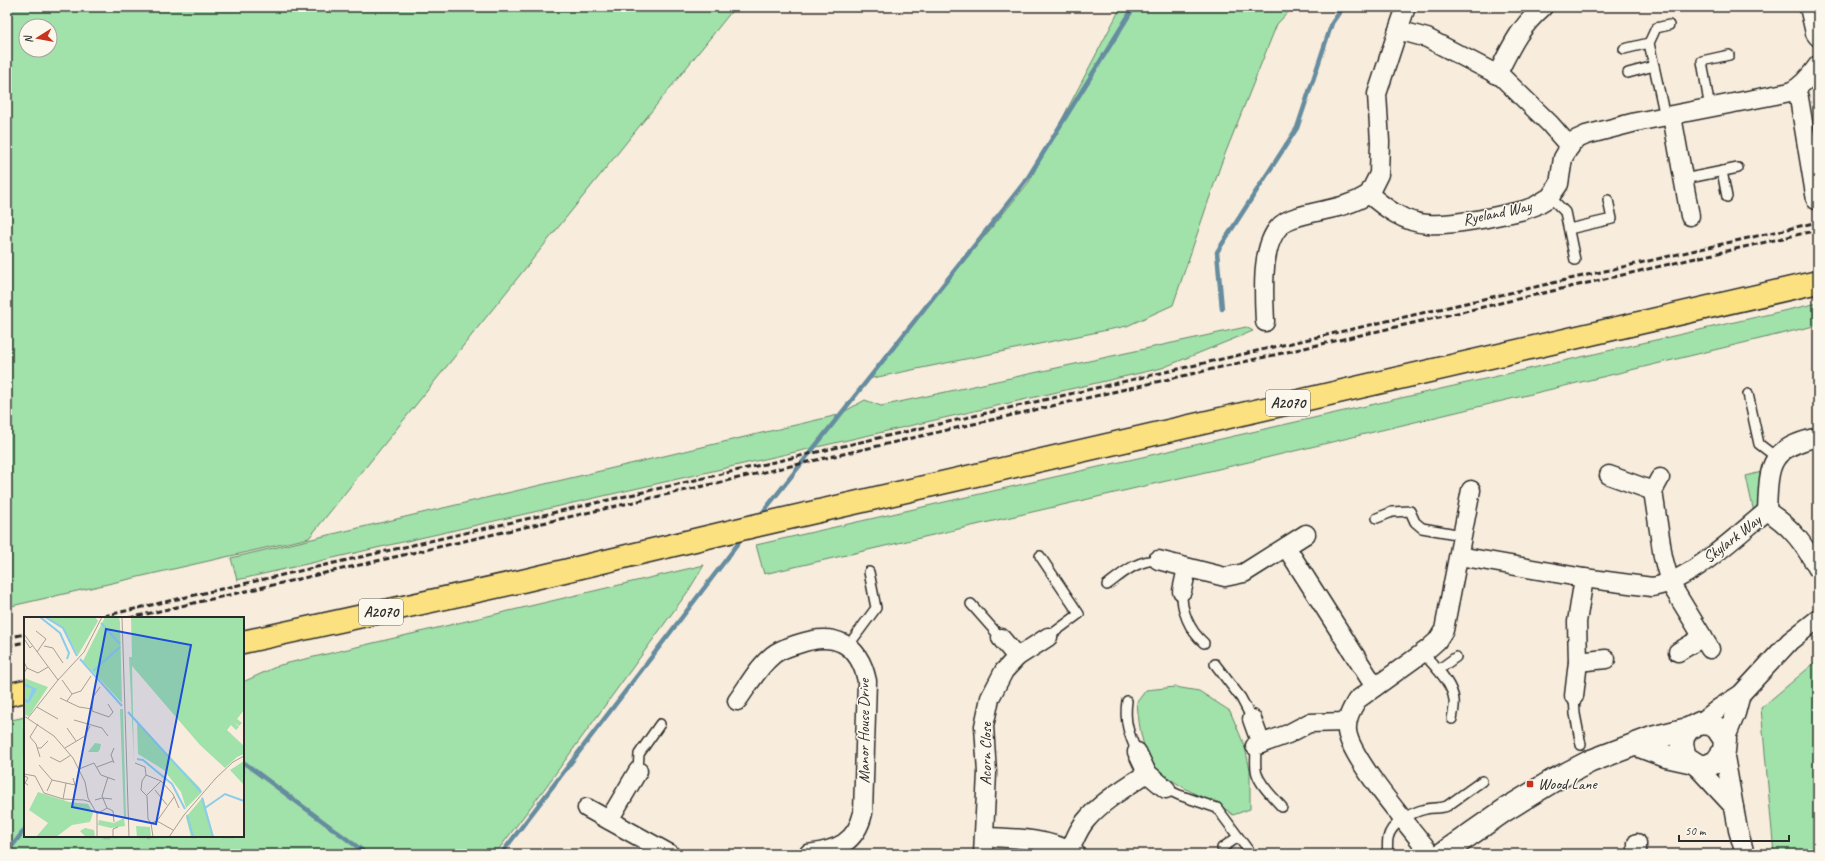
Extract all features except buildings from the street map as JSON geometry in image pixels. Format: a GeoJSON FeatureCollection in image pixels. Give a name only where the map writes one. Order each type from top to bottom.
{"type":"FeatureCollection","features":[{"type":"Feature","properties":{"kind":"highway","name":"A2070"},"geometry":{"type":"LineString","coordinates":[[244,642],[518,582],[758,525],[1818,282]]}},
{"type":"Feature","properties":{"kind":"highway"},"geometry":{"type":"LineString","coordinates":[[7,695],[24,691]]}},
{"type":"Feature","properties":{"kind":"street"},"geometry":{"type":"LineString","coordinates":[[1265,322],[1264,292],[1267,251],[1273,234],[1290,219],[1355,203],[1369,194],[1378,174],[1380,142],[1377,94],[1406,7]]}},
{"type":"Feature","properties":{"kind":"street"},"geometry":{"type":"LineString","coordinates":[[1497,75],[1516,36],[1528,20],[1543,7]]}},
{"type":"Feature","properties":{"kind":"street"},"geometry":{"type":"LineString","coordinates":[[1809,7],[1814,33],[1818,37]]}},
{"type":"Feature","properties":{"kind":"street"},"geometry":{"type":"LineString","coordinates":[[1398,30],[1426,38],[1502,77],[1528,101],[1570,147]]}},
{"type":"Feature","properties":{"kind":"street"},"geometry":{"type":"LineString","coordinates":[[1815,189],[1799,98],[1795,90],[1812,74],[1818,64]]}},
{"type":"Feature","properties":{"kind":"street","name":"Ryeland Way"},"geometry":{"type":"LineString","coordinates":[[1369,194],[1385,208],[1394,213],[1427,224],[1451,223],[1524,210],[1535,206],[1550,197],[1559,184],[1563,158],[1573,141],[1586,135],[1795,90]]}},
{"type":"Feature","properties":{"kind":"street"},"geometry":{"type":"LineString","coordinates":[[1668,117],[1684,179],[1690,216]]}},
{"type":"Feature","properties":{"kind":"street"},"geometry":{"type":"LineString","coordinates":[[1767,511],[1771,470],[1776,457],[1784,449],[1793,444],[1818,437]]}},
{"type":"Feature","properties":{"kind":"street"},"geometry":{"type":"LineString","coordinates":[[1609,474],[1656,484],[1663,557],[1670,583],[1706,643],[1678,652]]}},
{"type":"Feature","properties":{"kind":"street"},"geometry":{"type":"LineString","coordinates":[[1431,854],[1361,762],[1351,744],[1347,732],[1347,722],[1351,710],[1358,700],[1423,653],[1437,641],[1444,630],[1471,490]]}},
{"type":"Feature","properties":{"kind":"street","name":"Skylark Way"},"geometry":{"type":"LineString","coordinates":[[1670,583],[1700,564],[1767,511],[1784,522],[1804,545],[1818,569]]}},
{"type":"Feature","properties":{"kind":"street"},"geometry":{"type":"LineString","coordinates":[[1158,560],[1225,577],[1236,576],[1244,573],[1306,534]]}},
{"type":"Feature","properties":{"kind":"street"},"geometry":{"type":"LineString","coordinates":[[1286,547],[1375,687]]}},
{"type":"Feature","properties":{"kind":"street"},"geometry":{"type":"LineString","coordinates":[[1459,556],[1584,578],[1652,587],[1670,583]]}},
{"type":"Feature","properties":{"kind":"street"},"geometry":{"type":"LineString","coordinates":[[1182,591],[1187,568]]}},
{"type":"Feature","properties":{"kind":"street"},"geometry":{"type":"LineString","coordinates":[[1574,696],[1578,662],[1577,622],[1584,578]]}},
{"type":"Feature","properties":{"kind":"street"},"geometry":{"type":"LineString","coordinates":[[1734,807],[1685,757],[1682,745],[1683,738],[1694,726],[1742,694],[1790,641],[1818,619]]}},
{"type":"Feature","properties":{"kind":"street","name":"Acorn Close"},"geometry":{"type":"LineString","coordinates":[[1048,637],[1017,657],[997,683],[990,698],[985,718],[984,734],[987,773],[983,845],[1025,839],[1073,852],[1080,829],[1088,818],[1106,802],[1147,773]]}},
{"type":"Feature","properties":{"kind":"street","name":"Manor House Drive"},"geometry":{"type":"LineString","coordinates":[[737,701],[764,664],[782,650],[809,640],[820,638],[839,641],[848,646],[862,662],[867,681],[863,813],[860,824],[848,840],[842,845],[831,850],[815,854]]}},
{"type":"Feature","properties":{"kind":"street"},"geometry":{"type":"LineString","coordinates":[[1001,638],[1017,657]]}},
{"type":"Feature","properties":{"kind":"street"},"geometry":{"type":"LineString","coordinates":[[1578,662],[1606,659]]}},
{"type":"Feature","properties":{"kind":"street"},"geometry":{"type":"LineString","coordinates":[[1637,745],[1655,753],[1692,763],[1707,766],[1716,762],[1724,746],[1742,694]]}},
{"type":"Feature","properties":{"kind":"street"},"geometry":{"type":"LineString","coordinates":[[1252,719],[1258,745],[1288,734],[1309,723],[1347,722]]}},
{"type":"Feature","properties":{"kind":"street"},"geometry":{"type":"LineString","coordinates":[[1442,854],[1505,810],[1554,780],[1591,761],[1637,745],[1652,738],[1694,726],[1710,724],[1717,728],[1724,746],[1738,830],[1745,854]]}},
{"type":"Feature","properties":{"kind":"street"},"geometry":{"type":"LineString","coordinates":[[1137,752],[1147,773],[1166,788]]}},
{"type":"Feature","properties":{"kind":"street"},"geometry":{"type":"LineString","coordinates":[[609,820],[638,770]]}},
{"type":"Feature","properties":{"kind":"street"},"geometry":{"type":"LineString","coordinates":[[587,808],[670,854]]}},
{"type":"Feature","properties":{"kind":"lane"},"geometry":{"type":"LineString","coordinates":[[1668,117],[1649,43],[1656,28],[1669,25]]}},
{"type":"Feature","properties":{"kind":"lane"},"geometry":{"type":"LineString","coordinates":[[1624,49],[1649,43]]}},
{"type":"Feature","properties":{"kind":"lane"},"geometry":{"type":"LineString","coordinates":[[1710,109],[1702,61],[1729,55]]}},
{"type":"Feature","properties":{"kind":"lane"},"geometry":{"type":"LineString","coordinates":[[1628,73],[1654,66]]}},
{"type":"Feature","properties":{"kind":"lane"},"geometry":{"type":"LineString","coordinates":[[1684,179],[1738,168]]}},
{"type":"Feature","properties":{"kind":"lane"},"geometry":{"type":"LineString","coordinates":[[1722,171],[1727,197]]}},
{"type":"Feature","properties":{"kind":"lane"},"geometry":{"type":"LineString","coordinates":[[1550,197],[1565,212],[1576,260]]}},
{"type":"Feature","properties":{"kind":"lane"},"geometry":{"type":"LineString","coordinates":[[1569,229],[1612,219],[1608,200]]}},
{"type":"Feature","properties":{"kind":"lane"},"geometry":{"type":"LineString","coordinates":[[1748,394],[1759,444],[1776,457]]}},
{"type":"Feature","properties":{"kind":"lane"},"geometry":{"type":"LineString","coordinates":[[1377,518],[1392,512],[1410,512],[1415,522],[1422,528],[1462,535]]}},
{"type":"Feature","properties":{"kind":"lane"},"geometry":{"type":"LineString","coordinates":[[1040,556],[1079,614],[1048,637]]}},
{"type":"Feature","properties":{"kind":"lane"},"geometry":{"type":"LineString","coordinates":[[1107,585],[1127,569],[1140,563],[1158,560]]}},
{"type":"Feature","properties":{"kind":"lane"},"geometry":{"type":"LineString","coordinates":[[848,646],[876,608],[869,572]]}},
{"type":"Feature","properties":{"kind":"lane"},"geometry":{"type":"LineString","coordinates":[[1182,591],[1181,602],[1191,627],[1204,643]]}},
{"type":"Feature","properties":{"kind":"lane"},"geometry":{"type":"LineString","coordinates":[[971,604],[1001,638]]}},
{"type":"Feature","properties":{"kind":"lane"},"geometry":{"type":"LineString","coordinates":[[1423,653],[1438,670],[1452,691],[1454,700],[1452,719]]}},
{"type":"Feature","properties":{"kind":"lane"},"geometry":{"type":"LineString","coordinates":[[1438,670],[1456,657]]}},
{"type":"Feature","properties":{"kind":"lane"},"geometry":{"type":"LineString","coordinates":[[1215,664],[1241,698],[1252,719]]}},
{"type":"Feature","properties":{"kind":"lane"},"geometry":{"type":"LineString","coordinates":[[1574,696],[1575,714],[1581,745]]}},
{"type":"Feature","properties":{"kind":"lane"},"geometry":{"type":"LineString","coordinates":[[1127,701],[1125,711],[1127,727],[1137,752]]}},
{"type":"Feature","properties":{"kind":"lane"},"geometry":{"type":"LineString","coordinates":[[638,770],[639,754],[660,724]]}},
{"type":"Feature","properties":{"kind":"lane"},"geometry":{"type":"LineString","coordinates":[[1258,745],[1256,774],[1282,807]]}},
{"type":"Feature","properties":{"kind":"lane"},"geometry":{"type":"LineString","coordinates":[[1387,854],[1388,838],[1391,831],[1404,819],[1418,811],[1428,808],[1441,809],[1482,781]]}},
{"type":"Feature","properties":{"kind":"lane"},"geometry":{"type":"LineString","coordinates":[[1166,788],[1179,795],[1217,808],[1251,854]]}},
{"type":"Feature","properties":{"kind":"lane"},"geometry":{"type":"LineString","coordinates":[[1222,848],[1238,837]]}},
{"type":"Feature","properties":{"kind":"green space"},"geometry":{"type":"Polygon","coordinates":[[[7,7],[735,7],[309,538],[7,607],[7,7]]]}},
{"type":"Feature","properties":{"kind":"green space"},"geometry":{"type":"Polygon","coordinates":[[[1121,7],[1293,7],[1277,24],[1221,164],[1173,305],[1127,326],[868,379],[1029,182],[1121,7]]]}},
{"type":"Feature","properties":{"kind":"green space"},"geometry":{"type":"Polygon","coordinates":[[[1818,303],[1818,325],[1253,461],[764,574],[756,545],[1818,303]]]}},
{"type":"Feature","properties":{"kind":"green space"},"geometry":{"type":"Polygon","coordinates":[[[1246,327],[1253,331],[1162,368],[237,580],[231,558],[838,415],[865,400],[881,406],[1246,327]]]}},
{"type":"Feature","properties":{"kind":"green space"},"geometry":{"type":"Polygon","coordinates":[[[1765,471],[1759,507],[1754,513],[1746,476],[1765,471]]]}},
{"type":"Feature","properties":{"kind":"green space"},"geometry":{"type":"Polygon","coordinates":[[[704,565],[689,590],[545,788],[495,854],[7,854],[7,721],[24,717],[24,837],[244,837],[244,682],[280,665],[704,565]]]}},
{"type":"Feature","properties":{"kind":"green space"},"geometry":{"type":"Polygon","coordinates":[[[1818,660],[1818,854],[1774,854],[1761,708],[1818,660]]]}},
{"type":"Feature","properties":{"kind":"green space"},"geometry":{"type":"Polygon","coordinates":[[[1175,687],[1199,691],[1230,711],[1245,747],[1250,770],[1250,809],[1233,815],[1222,807],[1184,788],[1170,779],[1152,762],[1146,751],[1142,738],[1137,702],[1146,690],[1175,687]]]}},
{"type":"Feature","properties":{"kind":"waterway"},"geometry":{"type":"LineString","coordinates":[[759,517],[1027,179],[1134,7]]}},
{"type":"Feature","properties":{"kind":"waterway"},"geometry":{"type":"LineString","coordinates":[[1222,309],[1217,252],[1297,128],[1332,23],[1343,7]]}},
{"type":"Feature","properties":{"kind":"waterway"},"geometry":{"type":"LineString","coordinates":[[501,854],[744,536]]}},
{"type":"Feature","properties":{"kind":"waterway"},"geometry":{"type":"LineString","coordinates":[[244,763],[367,854]]}},
{"type":"Feature","properties":{"kind":"waterway"},"geometry":{"type":"LineString","coordinates":[[7,853],[24,830]]}},
{"type":"Feature","properties":{"kind":"railway"},"geometry":{"type":"LineString","coordinates":[[99,617],[1818,222]]}},
{"type":"Feature","properties":{"kind":"railway"},"geometry":{"type":"LineString","coordinates":[[133,617],[1818,230]]}},
{"type":"Feature","properties":{"kind":"railway"},"geometry":{"type":"LineString","coordinates":[[7,638],[24,634]]}},
{"type":"Feature","properties":{"kind":"railway"},"geometry":{"type":"LineString","coordinates":[[7,646],[24,642]]}},
{"type":"Feature","properties":{"kind":"place","name":"Wood Lane"},"geometry":{"type":"Point","coordinates":[1530,784]}}]}
